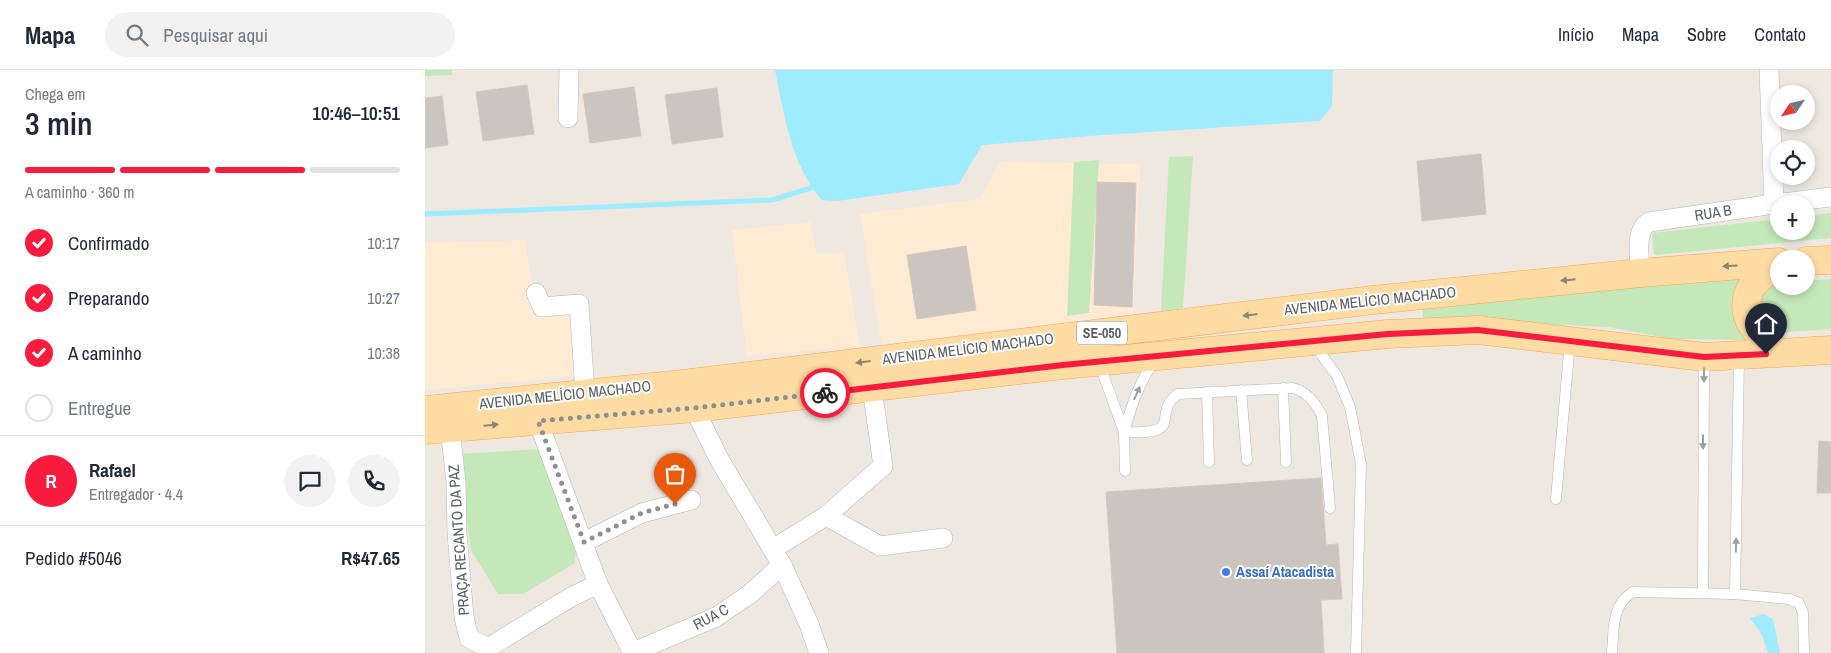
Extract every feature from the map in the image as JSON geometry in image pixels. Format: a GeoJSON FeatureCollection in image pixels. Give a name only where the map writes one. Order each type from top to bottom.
{"type":"FeatureCollection","features":[{"type":"Feature","properties":{"kind":"main road"},"geometry":{"type":"LineString","coordinates":[[1815,261],[1831,260]]}},
{"type":"Feature","properties":{"kind":"main road","name":"AVENIDA MELÍCIO MACHADO"},"geometry":{"type":"LineString","coordinates":[[425,410],[683,384],[1373,300],[1640,273],[1770,264]]}},
{"type":"Feature","properties":{"kind":"main road"},"geometry":{"type":"LineString","coordinates":[[1770,270],[1750,289],[1747,304],[1748,317],[1758,336],[1779,353]]}},
{"type":"Feature","properties":{"kind":"main road","name":"AVENIDA MELÍCIO MACHADO"},"geometry":{"type":"LineString","coordinates":[[438,429],[694,408],[1099,362],[1388,334],[1478,330],[1704,357],[1831,350]]}},
{"type":"Feature","properties":{"kind":"street"},"geometry":{"type":"LineString","coordinates":[[568,118],[569,70]]}},
{"type":"Feature","properties":{"kind":"street"},"geometry":{"type":"LineString","coordinates":[[1769,70],[1774,195]]}},
{"type":"Feature","properties":{"kind":"street","name":"RUA B"},"geometry":{"type":"LineString","coordinates":[[1815,199],[1831,197]]}},
{"type":"Feature","properties":{"kind":"street","name":"RUA B"},"geometry":{"type":"LineString","coordinates":[[1640,273],[1640,232],[1643,226],[1649,222],[1770,205]]}},
{"type":"Feature","properties":{"kind":"street"},"geometry":{"type":"LineString","coordinates":[[536,293],[542,307],[579,304],[585,393]]}},
{"type":"Feature","properties":{"kind":"street","name":"RUA C"},"geometry":{"type":"LineString","coordinates":[[632,653],[717,617],[750,594],[777,557],[883,466],[872,388]]}},
{"type":"Feature","properties":{"kind":"street"},"geometry":{"type":"LineString","coordinates":[[694,408],[719,459],[777,557],[809,624],[819,653]]}},
{"type":"Feature","properties":{"kind":"street"},"geometry":{"type":"LineString","coordinates":[[538,421],[598,584],[632,653]]}},
{"type":"Feature","properties":{"kind":"street","name":"PRAÇA RECANTO DA PAZ"},"geometry":{"type":"LineString","coordinates":[[438,429],[456,482],[457,533],[464,617],[469,638],[488,648],[571,597],[598,584]]}},
{"type":"Feature","properties":{"kind":"street"},"geometry":{"type":"LineString","coordinates":[[584,542],[642,513],[691,500]]}},
{"type":"Feature","properties":{"kind":"street"},"geometry":{"type":"LineString","coordinates":[[826,516],[880,546],[943,538]]}},
{"type":"Feature","properties":{"kind":"lane"},"geometry":{"type":"LineString","coordinates":[[1556,499],[1570,340]]}},
{"type":"Feature","properties":{"kind":"lane"},"geometry":{"type":"LineString","coordinates":[[1312,342],[1337,376],[1350,407],[1361,464],[1356,653]]}},
{"type":"Feature","properties":{"kind":"lane"},"geometry":{"type":"LineString","coordinates":[[1735,594],[1739,355]]}},
{"type":"Feature","properties":{"kind":"lane"},"geometry":{"type":"LineString","coordinates":[[1123,432],[1144,378],[1158,356]]}},
{"type":"Feature","properties":{"kind":"lane"},"geometry":{"type":"LineString","coordinates":[[1703,592],[1704,357]]}},
{"type":"Feature","properties":{"kind":"lane"},"geometry":{"type":"LineString","coordinates":[[1099,362],[1123,432],[1125,471]]}},
{"type":"Feature","properties":{"kind":"lane"},"geometry":{"type":"LineString","coordinates":[[1283,388],[1286,462]]}},
{"type":"Feature","properties":{"kind":"lane"},"geometry":{"type":"LineString","coordinates":[[1123,432],[1159,429],[1165,422],[1166,408],[1171,399],[1178,394],[1293,388],[1303,392],[1316,404],[1322,416],[1330,508]]}},
{"type":"Feature","properties":{"kind":"lane"},"geometry":{"type":"LineString","coordinates":[[1241,390],[1247,460]]}},
{"type":"Feature","properties":{"kind":"lane"},"geometry":{"type":"LineString","coordinates":[[1207,392],[1209,462]]}},
{"type":"Feature","properties":{"kind":"lane"},"geometry":{"type":"LineString","coordinates":[[1612,653],[1615,618],[1619,604],[1624,597],[1633,592],[1703,592],[1789,599],[1799,603],[1803,613],[1804,653]]}},
{"type":"Feature","properties":{"kind":"shaded area"},"geometry":{"type":"Polygon","coordinates":[[[1000,162],[1140,164],[1133,314],[882,349],[860,214],[980,199],[1000,162]]]}},
{"type":"Feature","properties":{"kind":"shaded area"},"geometry":{"type":"Polygon","coordinates":[[[810,222],[817,254],[844,253],[860,346],[747,356],[732,230],[810,222]]]}},
{"type":"Feature","properties":{"kind":"shaded area"},"geometry":{"type":"Polygon","coordinates":[[[525,240],[537,315],[573,311],[579,376],[425,390],[425,243],[525,240]]]}},
{"type":"Feature","properties":{"kind":"green space"},"geometry":{"type":"Polygon","coordinates":[[[425,70],[452,70],[452,75],[425,76],[425,70]]]}},
{"type":"Feature","properties":{"kind":"green space"},"geometry":{"type":"Polygon","coordinates":[[[1193,156],[1183,308],[1161,312],[1169,157],[1193,156]]]}},
{"type":"Feature","properties":{"kind":"green space"},"geometry":{"type":"Polygon","coordinates":[[[1099,160],[1089,313],[1067,316],[1074,162],[1099,160]]]}},
{"type":"Feature","properties":{"kind":"green space"},"geometry":{"type":"Polygon","coordinates":[[[1831,213],[1831,238],[1815,240],[1815,215],[1831,213]]]}},
{"type":"Feature","properties":{"kind":"green space"},"geometry":{"type":"Polygon","coordinates":[[[1770,220],[1770,240],[1810,240],[1654,255],[1652,233],[1770,220]]]}},
{"type":"Feature","properties":{"kind":"green space"},"geometry":{"type":"Polygon","coordinates":[[[1744,269],[1735,290],[1732,305],[1736,320],[1747,340],[1672,339],[1608,327],[1423,318],[1423,306],[1744,269]]]}},
{"type":"Feature","properties":{"kind":"green space"},"geometry":{"type":"Polygon","coordinates":[[[1831,279],[1831,329],[1775,333],[1762,325],[1755,304],[1770,283],[1770,295],[1815,295],[1815,280],[1831,279]]]}},
{"type":"Feature","properties":{"kind":"green space"},"geometry":{"type":"Polygon","coordinates":[[[544,449],[576,546],[575,563],[523,594],[498,594],[471,550],[456,454],[544,449]]]}},
{"type":"Feature","properties":{"kind":"water"},"geometry":{"type":"Polygon","coordinates":[[[775,70],[1333,70],[1332,106],[1320,121],[982,145],[959,184],[837,201],[822,200],[811,186],[803,171],[790,138],[775,70]]]}},
{"type":"Feature","properties":{"kind":"water"},"geometry":{"type":"Polygon","coordinates":[[[1764,614],[1773,619],[1780,653],[1768,653],[1762,635],[1750,618],[1764,614]]]}},
{"type":"Feature","properties":{"kind":"building"},"geometry":{"type":"Polygon","coordinates":[[[527,85],[534,134],[483,141],[476,92],[527,85]]]}},
{"type":"Feature","properties":{"kind":"building"},"geometry":{"type":"Polygon","coordinates":[[[634,87],[641,136],[590,143],[583,94],[634,87]]]}},
{"type":"Feature","properties":{"kind":"building"},"geometry":{"type":"Polygon","coordinates":[[[717,88],[723,137],[672,144],[665,95],[717,88]]]}},
{"type":"Feature","properties":{"kind":"building"},"geometry":{"type":"Polygon","coordinates":[[[442,96],[448,145],[425,148],[425,98],[442,96]]]}},
{"type":"Feature","properties":{"kind":"building"},"geometry":{"type":"Polygon","coordinates":[[[1481,154],[1486,214],[1422,221],[1417,161],[1481,154]]]}},
{"type":"Feature","properties":{"kind":"building"},"geometry":{"type":"Polygon","coordinates":[[[1097,182],[1136,183],[1132,307],[1094,305],[1097,182]]]}},
{"type":"Feature","properties":{"kind":"building"},"geometry":{"type":"Polygon","coordinates":[[[966,246],[976,310],[917,319],[907,255],[966,246]]]}},
{"type":"Feature","properties":{"kind":"building"},"geometry":{"type":"Polygon","coordinates":[[[1819,441],[1831,442],[1831,493],[1817,493],[1819,441]]]}},
{"type":"Feature","properties":{"kind":"building","name":"Assaí Atacadista"},"geometry":{"type":"Polygon","coordinates":[[[1321,478],[1326,545],[1338,544],[1342,599],[1321,600],[1324,653],[1117,653],[1106,492],[1321,478]]]}},
{"type":"Feature","properties":{"kind":"waterway"},"geometry":{"type":"LineString","coordinates":[[425,214],[772,200],[811,188]]}},
{"type":"Feature","properties":{"kind":"way so far"},"geometry":{"type":"LineString","coordinates":[[675,504],[642,513],[584,542],[538,421],[694,408],[825,393]]}},
{"type":"Feature","properties":{"kind":"place","name":"Assaí Atacadista"},"geometry":{"type":"Point","coordinates":[1226,572]}},
{"type":"Feature","properties":{"kind":"route"},"geometry":{"type":"LineString","coordinates":[[825,393],[1063,365],[1388,334],[1478,330],[1704,357],[1766,354]]}}]}
